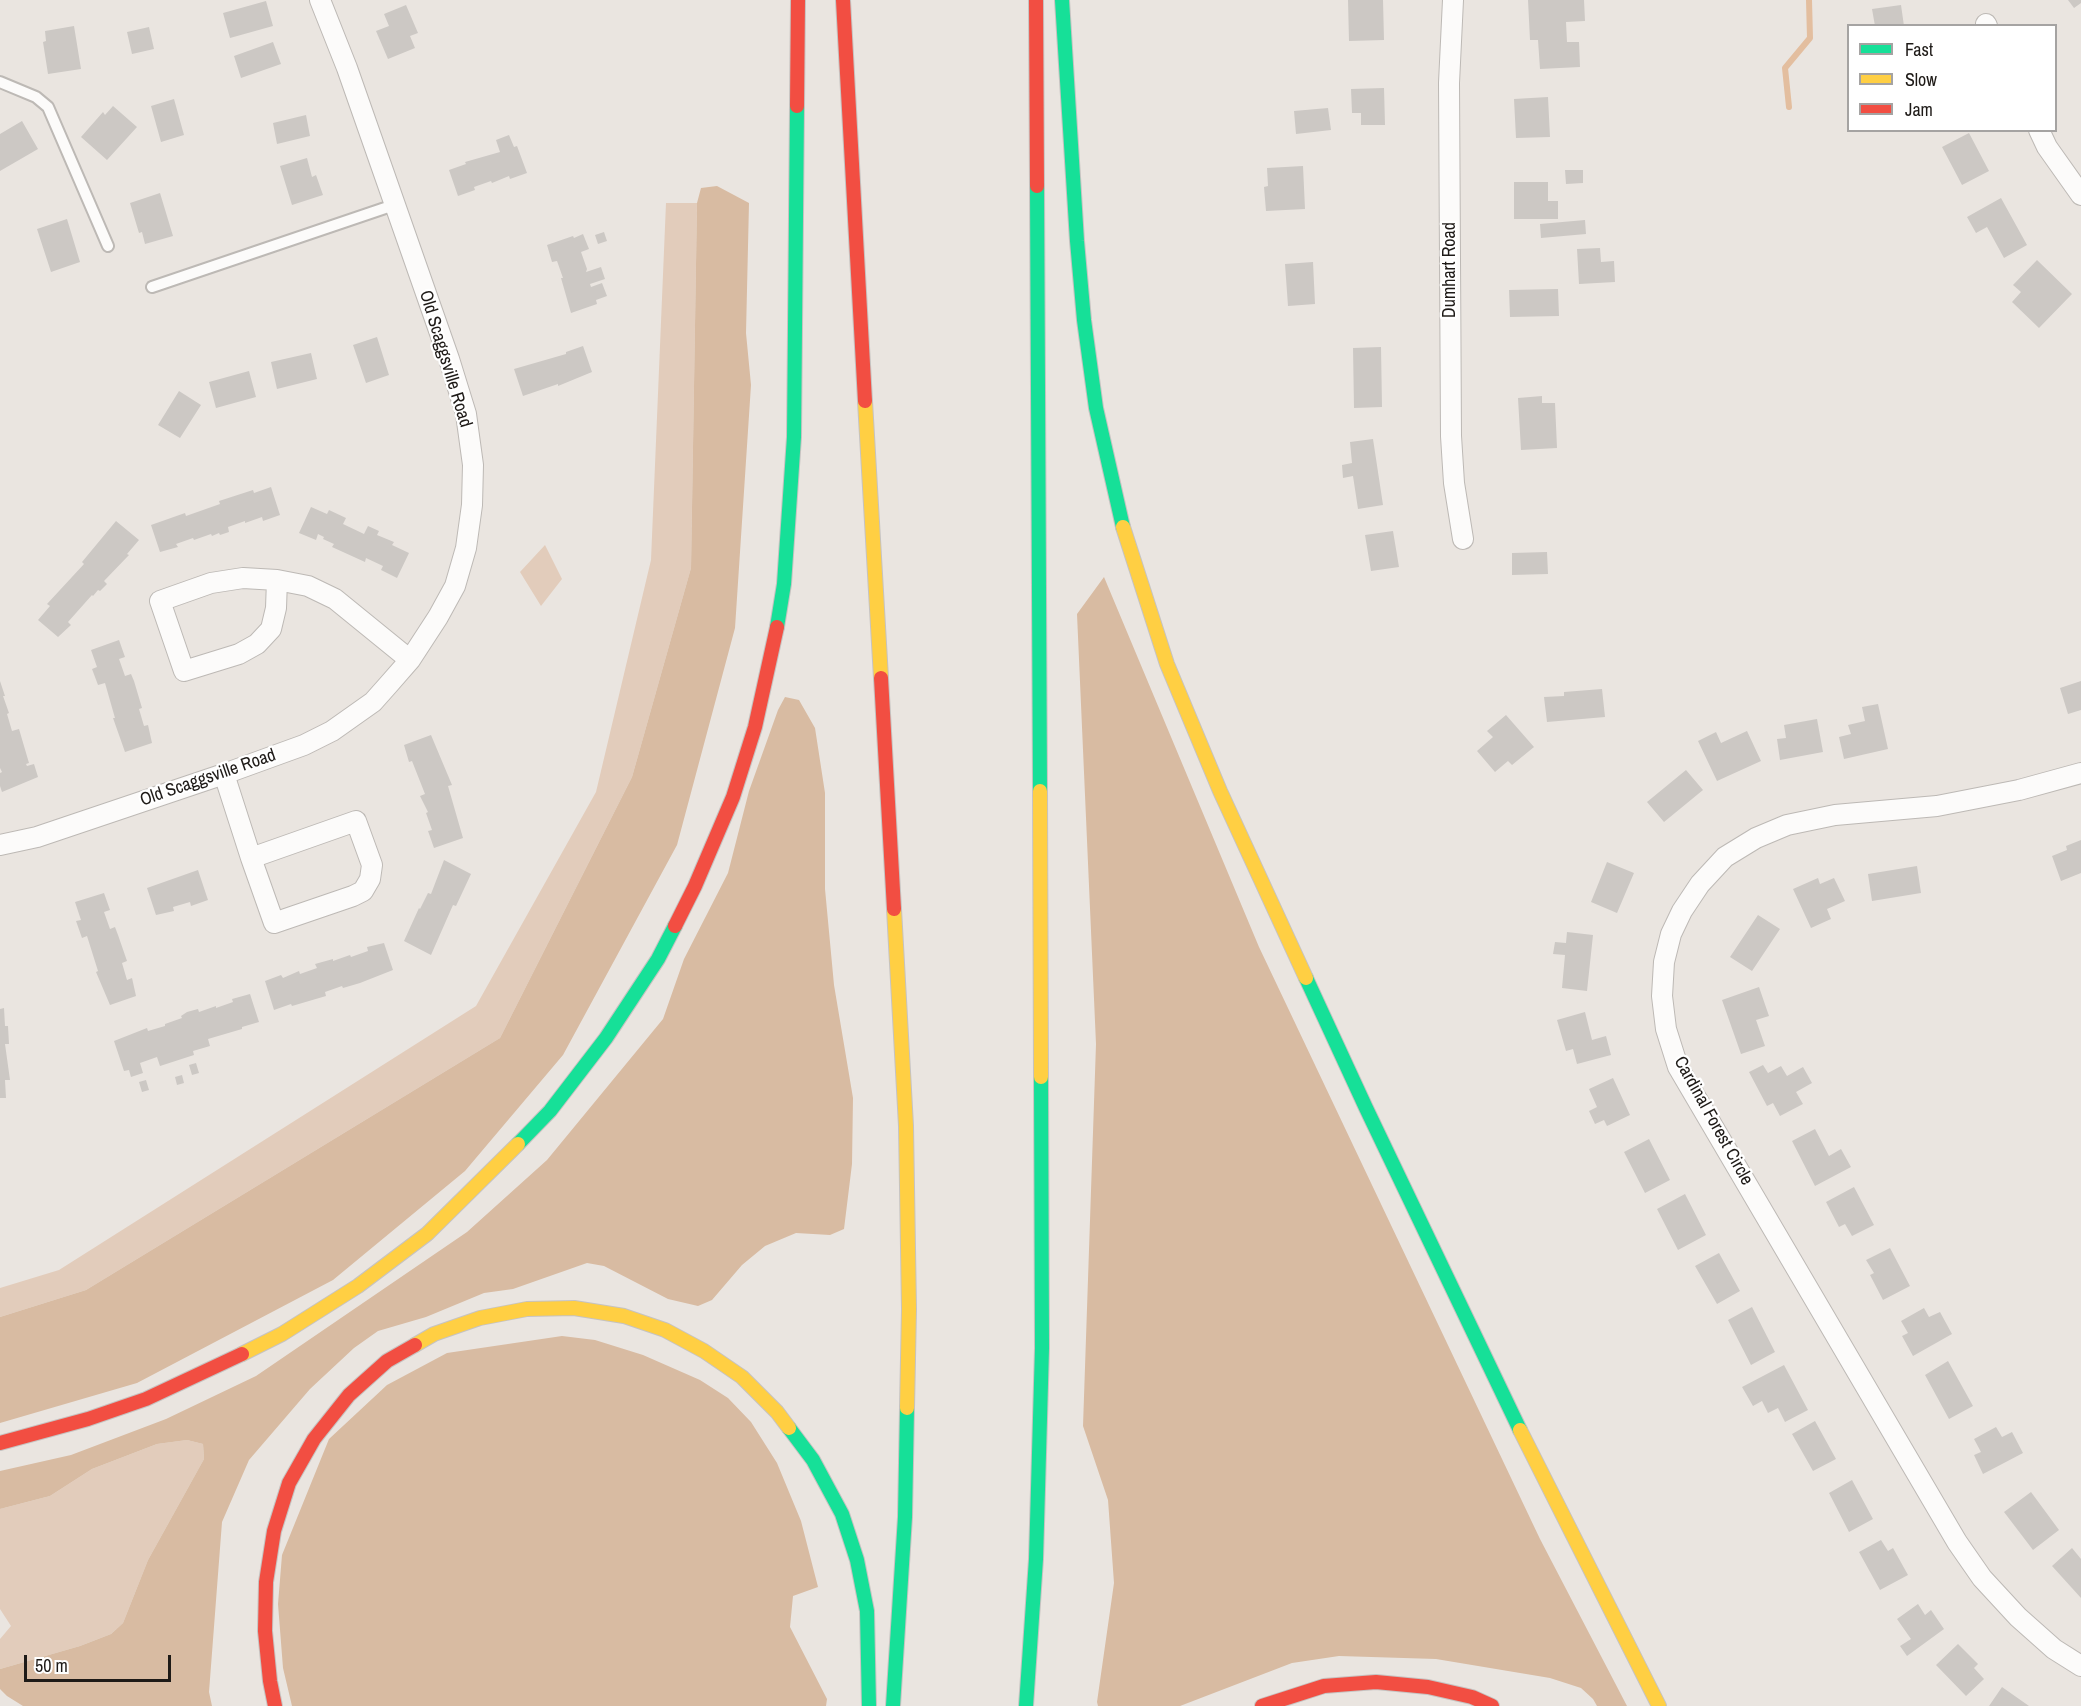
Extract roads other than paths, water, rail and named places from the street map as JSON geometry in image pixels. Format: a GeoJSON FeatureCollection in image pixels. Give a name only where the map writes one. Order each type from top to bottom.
{"type":"FeatureCollection","features":[{"type":"Feature","properties":{"kind":"highway"},"geometry":{"type":"LineString","coordinates":[[0,1443],[88,1419],[146,1399],[210,1371],[282,1334],[358,1286],[427,1234],[486,1178],[550,1111],[606,1038],[657,959],[695,886],[733,797],[755,727],[774,645],[784,584],[794,437],[798,0]]}},
{"type":"Feature","properties":{"kind":"highway"},"geometry":{"type":"LineString","coordinates":[[843,0],[906,1126],[909,1309],[905,1506],[893,1706]]}},
{"type":"Feature","properties":{"kind":"highway"},"geometry":{"type":"LineString","coordinates":[[1026,1706],[1036,1559],[1042,1348],[1036,0]]}},
{"type":"Feature","properties":{"kind":"highway"},"geometry":{"type":"LineString","coordinates":[[1062,0],[1077,241],[1084,320],[1096,408],[1117,507],[1167,664],[1220,791],[1356,1087],[1507,1402],[1659,1706]]}},
{"type":"Feature","properties":{"kind":"highway"},"geometry":{"type":"LineString","coordinates":[[275,1706],[265,1632],[266,1582],[274,1531],[289,1483],[314,1439],[349,1395],[387,1361],[434,1334],[480,1318],[527,1309],[574,1308],[624,1316],[665,1330],[704,1351],[742,1377],[777,1412],[813,1460],[842,1514],[857,1560],[867,1611],[869,1706]]}},
{"type":"Feature","properties":{"kind":"highway"},"geometry":{"type":"LineString","coordinates":[[1262,1706],[1324,1686],[1376,1682],[1428,1687],[1472,1697],[1492,1706]]}},
{"type":"Feature","properties":{"kind":"street","name":"Old Scaggsville Road"},"geometry":{"type":"LineString","coordinates":[[0,845],[37,837],[224,774],[304,745],[332,731],[373,702],[410,660],[455,586],[466,548],[472,505],[473,465],[466,414],[449,359],[321,0]]}},
{"type":"Feature","properties":{"kind":"street","name":"Dumhart Road"},"geometry":{"type":"LineString","coordinates":[[1453,0],[1449,83],[1451,436],[1454,483],[1462,539]]}},
{"type":"Feature","properties":{"kind":"street"},"geometry":{"type":"LineString","coordinates":[[2040,132],[2047,147],[2081,195]]}},
{"type":"Feature","properties":{"kind":"street"},"geometry":{"type":"LineString","coordinates":[[277,580],[276,608],[271,629],[257,644],[239,654],[184,671],[160,601],[212,583],[243,578],[277,580],[308,586],[335,599],[410,660]]}},
{"type":"Feature","properties":{"kind":"street","name":"Cardinal Forest Circle"},"geometry":{"type":"LineString","coordinates":[[2081,773],[2019,790],[1937,806],[1834,814],[1787,825],[1756,838],[1725,857],[1700,884],[1682,911],[1671,934],[1664,962],[1662,996],[1666,1029],[1678,1067],[1957,1542],[1982,1578],[2018,1617],[2054,1649],[2081,1666]]}},
{"type":"Feature","properties":{"kind":"street"},"geometry":{"type":"LineString","coordinates":[[224,774],[251,858],[274,924],[363,891],[370,879],[372,865],[356,821],[251,858]]}},
{"type":"Feature","properties":{"kind":"lane"},"geometry":{"type":"LineString","coordinates":[[0,82],[36,97],[48,107],[108,246]]}},
{"type":"Feature","properties":{"kind":"lane"},"geometry":{"type":"LineString","coordinates":[[152,287],[394,204]]}},
{"type":"Feature","properties":{"kind":"waterway"},"geometry":{"type":"LineString","coordinates":[[1789,107],[1785,68],[1810,38],[1809,0]]}}]}
